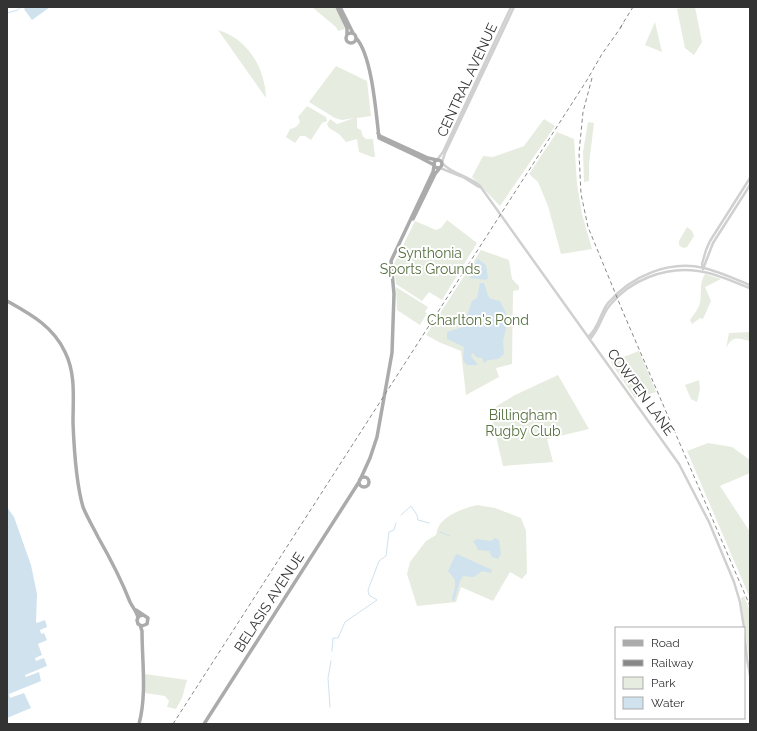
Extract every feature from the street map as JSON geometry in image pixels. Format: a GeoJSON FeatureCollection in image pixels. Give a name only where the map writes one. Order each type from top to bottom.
{"type":"FeatureCollection","features":[{"type":"Feature","properties":{"kind":"main road"},"geometry":{"type":"LineString","coordinates":[[337,7],[347,28],[347,40],[349,42],[359,44]]}},
{"type":"Feature","properties":{"kind":"main road"},"geometry":{"type":"LineString","coordinates":[[340,7],[366,58],[370,71],[380,140],[400,148],[440,168]]}},
{"type":"Feature","properties":{"kind":"main road"},"geometry":{"type":"LineString","coordinates":[[347,34],[353,33]]}},
{"type":"Feature","properties":{"kind":"main road"},"geometry":{"type":"LineString","coordinates":[[353,42],[356,38]]}},
{"type":"Feature","properties":{"kind":"main road"},"geometry":{"type":"LineString","coordinates":[[378,133],[380,136],[442,163]]}},
{"type":"Feature","properties":{"kind":"main road","name":"CENTRAL AVENUE"},"geometry":{"type":"LineString","coordinates":[[391,266],[437,160]]}},
{"type":"Feature","properties":{"kind":"main road","name":"CENTRAL AVENUE"},"geometry":{"type":"LineString","coordinates":[[391,261],[442,163]]}},
{"type":"Feature","properties":{"kind":"main road","name":"BELASIS AVENUE"},"geometry":{"type":"LineString","coordinates":[[204,724],[366,468],[377,437],[392,354],[394,321],[391,261]]}},
{"type":"Feature","properties":{"kind":"main road"},"geometry":{"type":"LineString","coordinates":[[7,300],[43,323],[62,346],[70,364],[73,378],[74,451],[84,508],[121,580],[138,618],[137,622],[140,625],[142,634],[143,704],[139,724]]}},
{"type":"Feature","properties":{"kind":"main road","name":"BELASIS AVENUE"},"geometry":{"type":"LineString","coordinates":[[366,468],[366,478]]}},
{"type":"Feature","properties":{"kind":"main road"},"geometry":{"type":"LineString","coordinates":[[352,492],[358,487],[362,487],[365,487],[368,484],[368,480],[366,478],[362,478],[359,481],[362,487]]}},
{"type":"Feature","properties":{"kind":"main road"},"geometry":{"type":"LineString","coordinates":[[134,609],[148,618],[142,634]]}},
{"type":"Feature","properties":{"kind":"main road"},"geometry":{"type":"LineString","coordinates":[[138,618],[143,615]]}},
{"type":"Feature","properties":{"kind":"main road"},"geometry":{"type":"LineString","coordinates":[[140,625],[144,626],[147,624]]}},
{"type":"Feature","properties":{"kind":"street","name":"CENTRAL AVENUE"},"geometry":{"type":"LineString","coordinates":[[500,34],[511,7]]}},
{"type":"Feature","properties":{"kind":"street","name":"CENTRAL AVENUE"},"geometry":{"type":"LineString","coordinates":[[437,160],[443,152],[514,7]]}},
{"type":"Feature","properties":{"kind":"street","name":"CENTRAL AVENUE"},"geometry":{"type":"LineString","coordinates":[[442,163],[464,109]]}},
{"type":"Feature","properties":{"kind":"street","name":"COWPEN LANE"},"geometry":{"type":"LineString","coordinates":[[442,163],[482,189],[673,454],[686,474],[709,522],[734,582],[740,602],[744,627]]}},
{"type":"Feature","properties":{"kind":"street","name":"COWPEN LANE"},"geometry":{"type":"LineString","coordinates":[[440,168],[463,176]]}},
{"type":"Feature","properties":{"kind":"street"},"geometry":{"type":"LineString","coordinates":[[703,270],[702,264],[708,245],[750,178]]}},
{"type":"Feature","properties":{"kind":"street"},"geometry":{"type":"LineString","coordinates":[[703,270],[713,243],[750,185]]}},
{"type":"Feature","properties":{"kind":"street"},"geometry":{"type":"LineString","coordinates":[[703,270],[750,288]]}},
{"type":"Feature","properties":{"kind":"street"},"geometry":{"type":"LineString","coordinates":[[589,338],[604,308],[634,280],[655,273],[703,270],[750,284]]}},
{"type":"Feature","properties":{"kind":"street"},"geometry":{"type":"LineString","coordinates":[[745,641],[750,675]]}},
{"type":"Feature","properties":{"kind":"green space"},"geometry":{"type":"Polygon","coordinates":[[[312,7],[336,7],[345,29],[338,31],[336,27],[312,7]]]}},
{"type":"Feature","properties":{"kind":"green space"},"geometry":{"type":"Polygon","coordinates":[[[695,7],[702,42],[694,55],[685,48],[677,9],[695,7]]]}},
{"type":"Feature","properties":{"kind":"green space"},"geometry":{"type":"Polygon","coordinates":[[[655,22],[662,52],[645,45],[655,22]]]}},
{"type":"Feature","properties":{"kind":"green space"},"geometry":{"type":"Polygon","coordinates":[[[218,30],[229,34],[238,40],[253,56],[262,76],[266,98],[218,30]]]}},
{"type":"Feature","properties":{"kind":"green space"},"geometry":{"type":"Polygon","coordinates":[[[336,66],[367,81],[371,116],[357,118],[357,128],[361,130],[365,139],[373,139],[375,157],[359,152],[357,139],[346,142],[339,134],[329,128],[327,124],[330,119],[337,124],[354,118],[342,120],[335,118],[309,102],[336,66]]]}},
{"type":"Feature","properties":{"kind":"green space"},"geometry":{"type":"Polygon","coordinates":[[[307,106],[326,117],[327,121],[322,123],[311,140],[305,136],[300,136],[295,143],[286,137],[290,129],[298,124],[300,121],[298,117],[307,106]]]}},
{"type":"Feature","properties":{"kind":"green space"},"geometry":{"type":"Polygon","coordinates":[[[544,119],[555,126],[500,206],[472,177],[483,156],[493,157],[524,146],[544,119]]]}},
{"type":"Feature","properties":{"kind":"green space"},"geometry":{"type":"Polygon","coordinates":[[[588,122],[594,123],[589,164],[589,181],[584,182],[583,152],[588,122]]]}},
{"type":"Feature","properties":{"kind":"green space"},"geometry":{"type":"Polygon","coordinates":[[[557,132],[574,139],[577,184],[582,214],[592,249],[561,254],[548,206],[538,182],[529,174],[557,132]]]}},
{"type":"Feature","properties":{"kind":"green space","name":"Synthonia Sports Grounds"},"geometry":{"type":"Polygon","coordinates":[[[447,220],[477,243],[442,300],[429,292],[422,301],[396,284],[394,264],[415,221],[436,230],[441,228],[447,220]]]}},
{"type":"Feature","properties":{"kind":"green space"},"geometry":{"type":"Polygon","coordinates":[[[687,227],[692,231],[694,236],[687,247],[683,248],[679,245],[679,241],[687,227]]]}},
{"type":"Feature","properties":{"kind":"green space","name":"Charlton's Pond"},"geometry":{"type":"Polygon","coordinates":[[[481,250],[509,260],[512,279],[519,286],[519,290],[513,291],[512,364],[496,368],[499,377],[466,395],[461,351],[426,335],[481,250]]]}},
{"type":"Feature","properties":{"kind":"green space"},"geometry":{"type":"Polygon","coordinates":[[[705,274],[721,279],[705,287],[711,301],[703,319],[700,318],[692,324],[690,320],[700,303],[701,284],[705,274]]]}},
{"type":"Feature","properties":{"kind":"green space"},"geometry":{"type":"Polygon","coordinates":[[[396,287],[428,307],[425,312],[427,313],[420,325],[397,310],[396,287]]]}},
{"type":"Feature","properties":{"kind":"green space"},"geometry":{"type":"Polygon","coordinates":[[[750,332],[750,341],[736,338],[731,341],[726,348],[729,333],[750,332]]]}},
{"type":"Feature","properties":{"kind":"green space"},"geometry":{"type":"Polygon","coordinates":[[[639,351],[656,392],[635,398],[611,363],[639,351]]]}},
{"type":"Feature","properties":{"kind":"green space","name":"Billingham Rugby Club"},"geometry":{"type":"Polygon","coordinates":[[[558,375],[589,429],[547,439],[553,462],[503,466],[490,410],[515,395],[558,375]]]}},
{"type":"Feature","properties":{"kind":"green space"},"geometry":{"type":"Polygon","coordinates":[[[699,380],[700,389],[697,402],[691,399],[685,385],[699,380]]]}},
{"type":"Feature","properties":{"kind":"green space"},"geometry":{"type":"Polygon","coordinates":[[[708,443],[732,447],[750,460],[750,473],[720,486],[750,532],[750,598],[687,451],[708,443]]]}},
{"type":"Feature","properties":{"kind":"green space"},"geometry":{"type":"Polygon","coordinates":[[[477,505],[495,508],[521,518],[526,531],[527,573],[522,579],[510,572],[493,601],[461,587],[456,602],[417,606],[407,574],[410,562],[426,541],[436,535],[437,529],[446,518],[477,505]]]}},
{"type":"Feature","properties":{"kind":"green space"},"geometry":{"type":"Polygon","coordinates":[[[744,596],[750,611],[750,667],[745,627],[741,598],[744,596]]]}},
{"type":"Feature","properties":{"kind":"green space"},"geometry":{"type":"Polygon","coordinates":[[[145,674],[187,680],[182,698],[176,709],[167,707],[169,701],[165,696],[145,693],[145,674]]]}},
{"type":"Feature","properties":{"kind":"water"},"geometry":{"type":"Polygon","coordinates":[[[26,7],[50,7],[32,20],[24,9],[26,7]]]}},
{"type":"Feature","properties":{"kind":"water","name":"Charlton's Pond"},"geometry":{"type":"Polygon","coordinates":[[[478,259],[486,265],[488,278],[486,280],[470,278],[473,266],[478,259]]]}},
{"type":"Feature","properties":{"kind":"water","name":"Charlton's Pond"},"geometry":{"type":"Polygon","coordinates":[[[480,283],[484,283],[488,296],[491,299],[500,301],[506,313],[507,324],[503,341],[504,354],[498,359],[488,360],[484,363],[482,358],[476,357],[472,353],[471,356],[478,365],[467,365],[463,360],[464,347],[447,339],[447,332],[463,327],[472,301],[477,298],[480,283]]]}},
{"type":"Feature","properties":{"kind":"water"},"geometry":{"type":"Polygon","coordinates":[[[7,507],[14,517],[31,565],[37,594],[36,622],[45,620],[47,627],[40,630],[41,634],[44,633],[47,640],[38,644],[42,655],[35,658],[36,661],[44,658],[47,666],[25,675],[26,677],[39,672],[41,681],[9,694],[10,698],[24,693],[31,708],[7,718],[7,507]]]}},
{"type":"Feature","properties":{"kind":"water"},"geometry":{"type":"Polygon","coordinates":[[[495,538],[499,540],[501,554],[498,559],[492,557],[489,551],[478,550],[473,542],[476,539],[491,541],[495,538]]]}},
{"type":"Feature","properties":{"kind":"water"},"geometry":{"type":"Polygon","coordinates":[[[457,554],[492,570],[491,573],[482,571],[474,577],[463,576],[454,602],[452,599],[455,580],[448,571],[457,554]]]}},
{"type":"Feature","properties":{"kind":"waterway"},"geometry":{"type":"LineString","coordinates":[[7,13],[18,10],[21,7]]}},
{"type":"Feature","properties":{"kind":"waterway"},"geometry":{"type":"LineString","coordinates":[[401,515],[411,506],[417,515],[418,520],[429,523]]}},
{"type":"Feature","properties":{"kind":"waterway"},"geometry":{"type":"LineString","coordinates":[[332,651],[333,638],[338,638],[345,622],[377,600],[369,595],[368,590],[379,561],[386,556],[389,532],[394,530],[396,523]]}},
{"type":"Feature","properties":{"kind":"waterway"},"geometry":{"type":"LineString","coordinates":[[440,532],[450,536]]}},
{"type":"Feature","properties":{"kind":"waterway"},"geometry":{"type":"LineString","coordinates":[[330,707],[328,678],[331,661]]}},
{"type":"Feature","properties":{"kind":"railway"},"geometry":{"type":"LineString","coordinates":[[620,28],[633,7]]}},
{"type":"Feature","properties":{"kind":"railway"},"geometry":{"type":"LineString","coordinates":[[173,724],[587,80],[602,54],[624,23]]}},
{"type":"Feature","properties":{"kind":"railway"},"geometry":{"type":"LineString","coordinates":[[592,78],[583,112],[579,153],[581,194],[588,227],[623,312],[750,606]]}}]}
